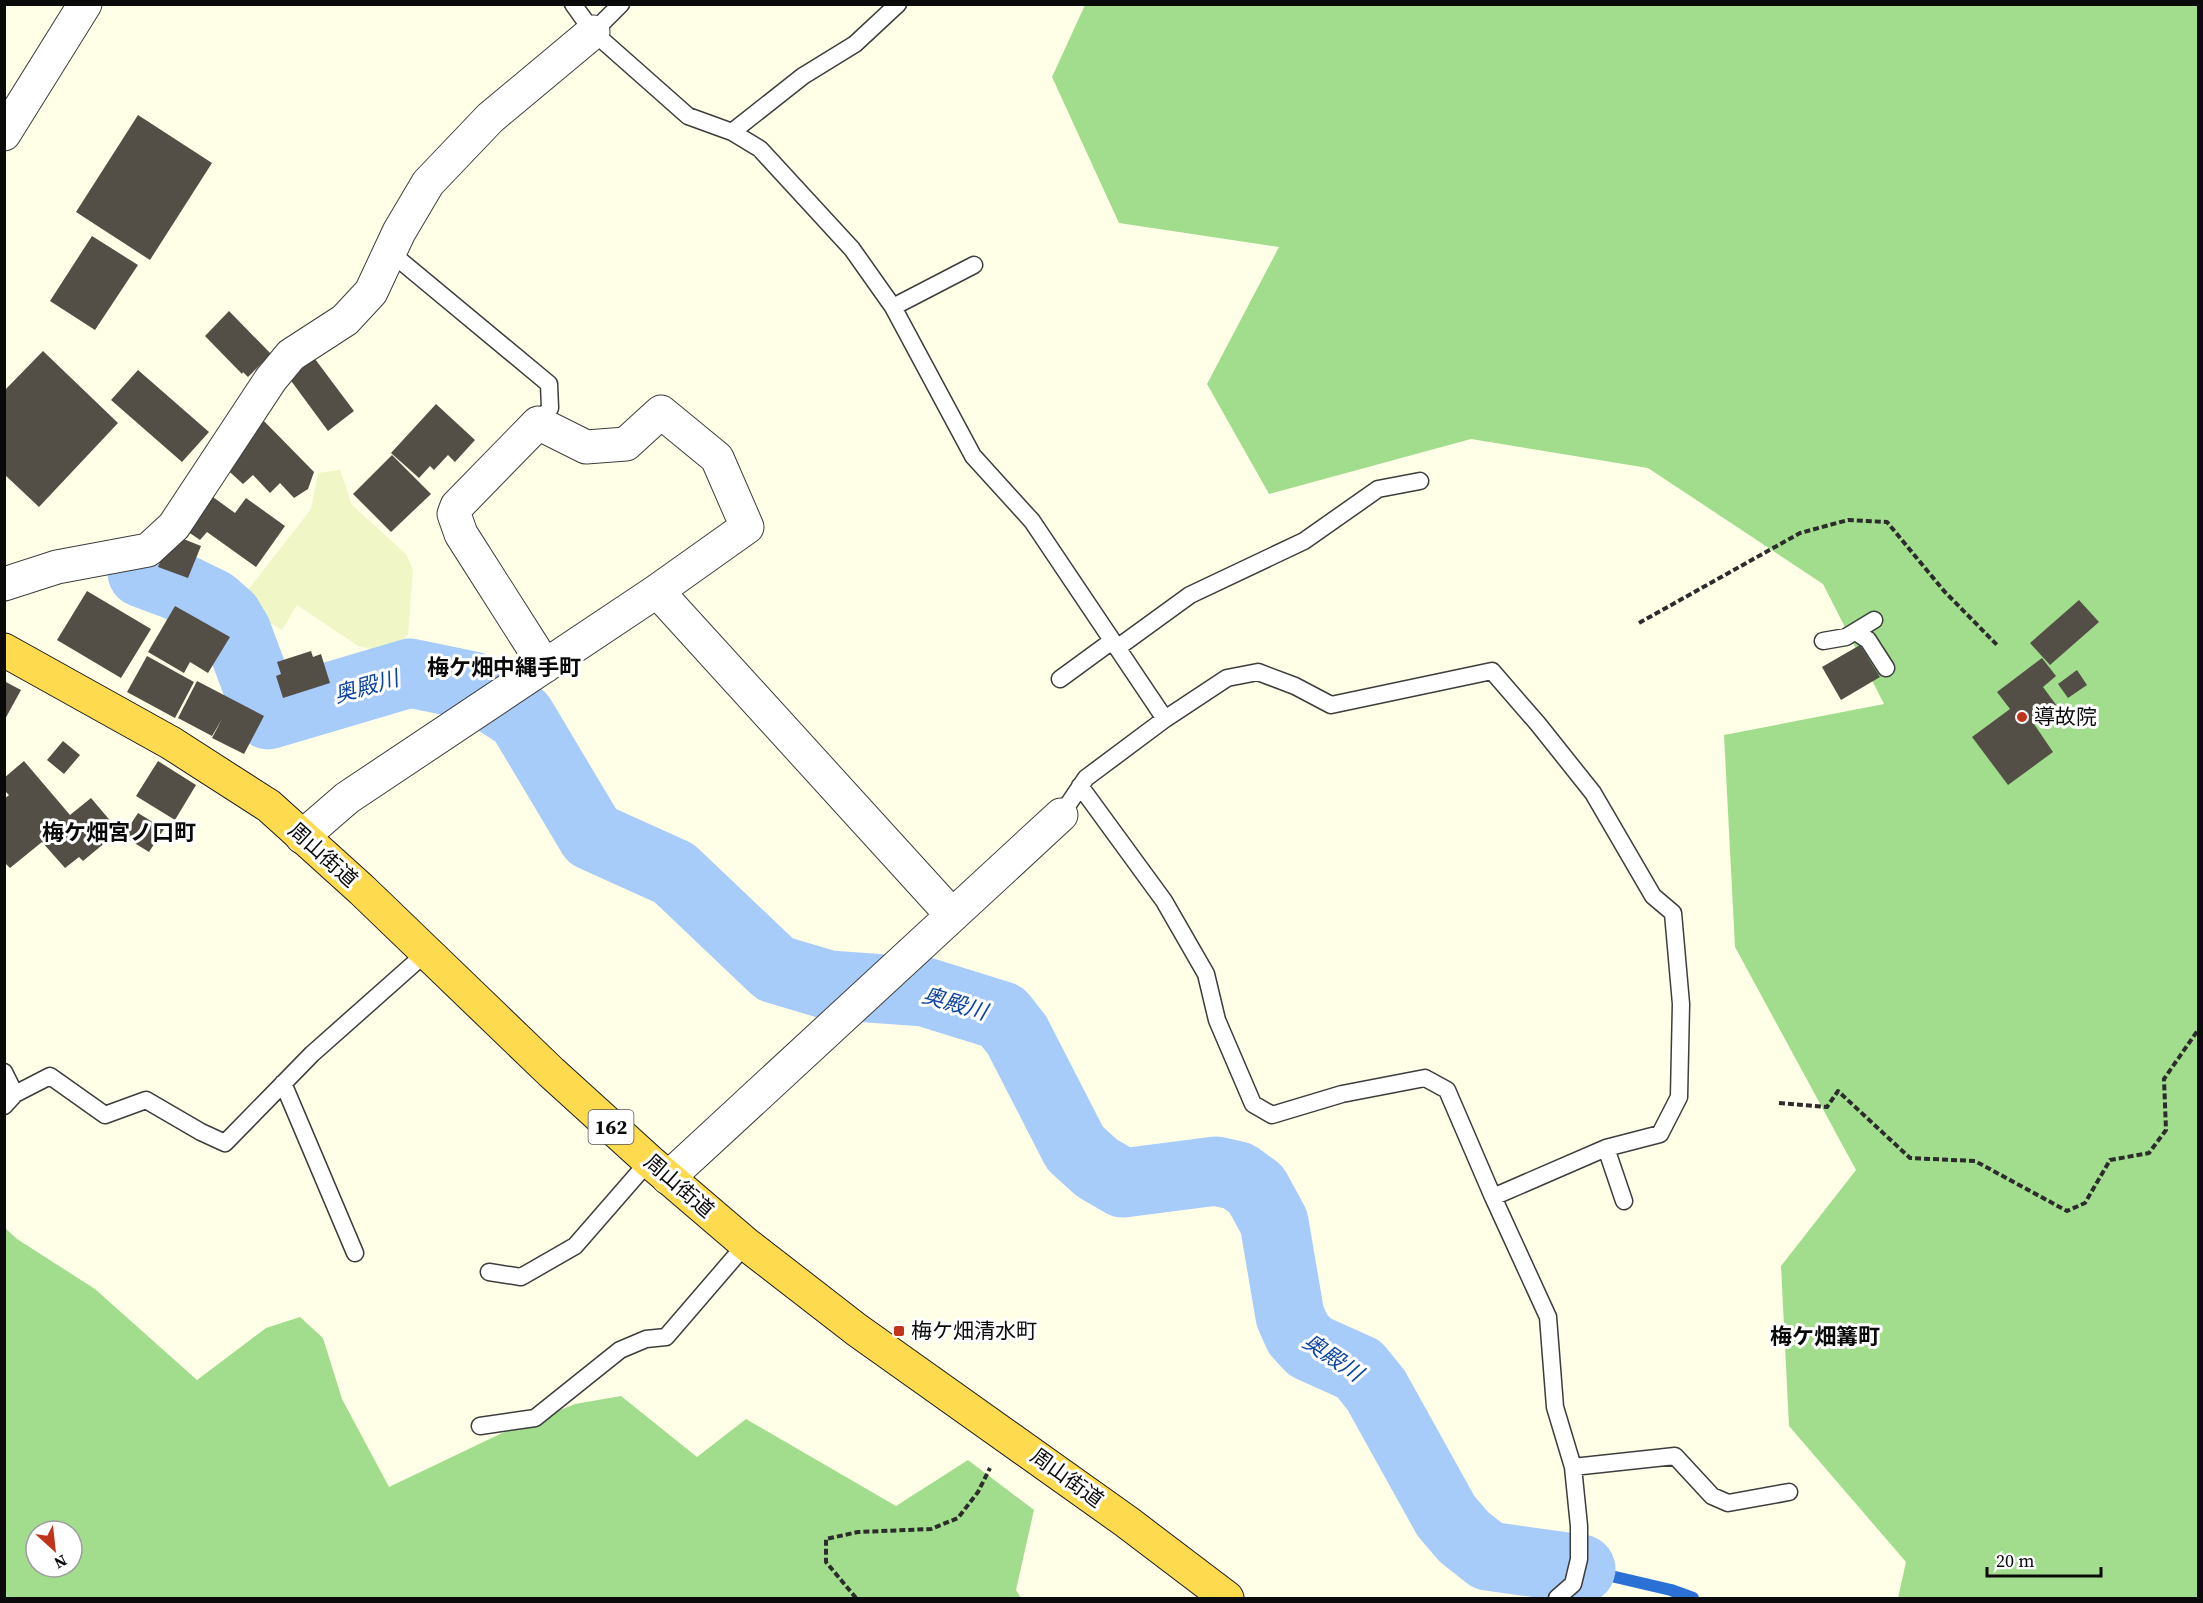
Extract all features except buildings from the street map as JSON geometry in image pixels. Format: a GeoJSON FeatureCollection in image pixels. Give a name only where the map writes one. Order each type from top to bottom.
{"type":"FeatureCollection","features":[{"type":"Feature","properties":{"kind":"highway","name":"周山街道"},"geometry":{"type":"LineString","coordinates":[[4,650],[171,743],[269,806],[362,890],[551,1072],[658,1169],[746,1244],[856,1329],[1127,1522],[1227,1599]]}},
{"type":"Feature","properties":{"kind":"street"},"geometry":{"type":"LineString","coordinates":[[4,134],[85,4]]}},
{"type":"Feature","properties":{"kind":"street"},"geometry":{"type":"LineString","coordinates":[[4,584],[57,567],[148,550],[174,526],[271,379],[291,355],[345,320],[371,292],[399,232],[428,183],[490,118],[592,32]]}},
{"type":"Feature","properties":{"kind":"street"},"geometry":{"type":"LineString","coordinates":[[302,837],[347,798],[497,699],[546,666],[657,591],[747,527],[717,459],[661,412],[627,444],[586,447],[538,423],[457,506],[454,514],[461,534],[546,666]]}},
{"type":"Feature","properties":{"kind":"street"},"geometry":{"type":"LineString","coordinates":[[657,591],[952,915]]}},
{"type":"Feature","properties":{"kind":"street"},"geometry":{"type":"LineString","coordinates":[[658,1169],[876,985],[1061,815]]}},
{"type":"Feature","properties":{"kind":"lane"},"geometry":{"type":"LineString","coordinates":[[573,4],[592,32],[688,116],[732,132],[760,149],[852,249],[893,307],[973,456],[1032,521],[1165,719]]}},
{"type":"Feature","properties":{"kind":"lane"},"geometry":{"type":"LineString","coordinates":[[592,32],[621,4]]}},
{"type":"Feature","properties":{"kind":"lane"},"geometry":{"type":"LineString","coordinates":[[732,132],[803,76],[855,44],[898,4]]}},
{"type":"Feature","properties":{"kind":"lane"},"geometry":{"type":"LineString","coordinates":[[390,252],[549,384],[550,408],[538,423]]}},
{"type":"Feature","properties":{"kind":"lane"},"geometry":{"type":"LineString","coordinates":[[893,307],[974,265]]}},
{"type":"Feature","properties":{"kind":"lane"},"geometry":{"type":"LineString","coordinates":[[1060,679],[1190,596],[1304,541],[1378,489],[1419,481]]}},
{"type":"Feature","properties":{"kind":"lane"},"geometry":{"type":"LineString","coordinates":[[1823,641],[1846,638],[1874,620]]}},
{"type":"Feature","properties":{"kind":"lane"},"geometry":{"type":"LineString","coordinates":[[1856,632],[1868,640],[1886,668]]}},
{"type":"Feature","properties":{"kind":"lane"},"geometry":{"type":"LineString","coordinates":[[1061,815],[1086,778],[1165,719],[1227,678],[1258,672],[1295,686],[1331,705],[1492,671],[1593,793],[1653,896],[1673,913],[1681,1004],[1679,1097],[1660,1134],[1606,1148],[1493,1197]]}},
{"type":"Feature","properties":{"kind":"lane"},"geometry":{"type":"LineString","coordinates":[[1080,786],[1164,901],[1206,974],[1217,1020],[1253,1104],[1272,1115],[1342,1094],[1425,1077],[1447,1090],[1548,1317],[1555,1407],[1573,1467],[1579,1526],[1579,1559],[1573,1584],[1557,1599]]}},
{"type":"Feature","properties":{"kind":"lane"},"geometry":{"type":"LineString","coordinates":[[4,1072],[10,1100],[50,1076],[105,1115],[146,1100],[201,1132],[225,1143],[312,1054],[427,952]]}},
{"type":"Feature","properties":{"kind":"lane"},"geometry":{"type":"LineString","coordinates":[[283,1083],[355,1253]]}},
{"type":"Feature","properties":{"kind":"lane"},"geometry":{"type":"LineString","coordinates":[[1606,1148],[1624,1201]]}},
{"type":"Feature","properties":{"kind":"lane"},"geometry":{"type":"LineString","coordinates":[[489,1272],[521,1277],[575,1246],[658,1169]]}},
{"type":"Feature","properties":{"kind":"lane"},"geometry":{"type":"LineString","coordinates":[[480,1426],[535,1418],[620,1350],[646,1339],[666,1337],[746,1244]]}},
{"type":"Feature","properties":{"kind":"lane"},"geometry":{"type":"LineString","coordinates":[[1573,1467],[1675,1456],[1712,1496],[1728,1503],[1789,1492]]}},
{"type":"Feature","properties":{"kind":"path"},"geometry":{"type":"LineString","coordinates":[[1638,623],[1800,533],[1848,520],[1878,521],[1887,522],[1944,591],[1998,646]]}},
{"type":"Feature","properties":{"kind":"path"},"geometry":{"type":"LineString","coordinates":[[1779,1102],[1827,1107],[1838,1091],[1910,1158],[1975,1161],[2067,1211],[2085,1203],[2109,1160],[2149,1153],[2166,1130],[2164,1079],[2199,1030]]}},
{"type":"Feature","properties":{"kind":"path"},"geometry":{"type":"LineString","coordinates":[[856,1599],[826,1562],[826,1539],[858,1532],[931,1529],[958,1518],[978,1492],[1007,1435]]}},
{"type":"Feature","properties":{"kind":"green space"},"geometry":{"type":"Polygon","coordinates":[[[1085,5],[2198,5],[2198,1598],[1898,1598],[1906,1562],[1789,1426],[1781,1266],[1856,1170],[1735,947],[1724,735],[1884,704],[1823,584],[1648,468],[1471,439],[1269,494],[1207,384],[1279,247],[1119,223],[1052,77],[1085,5]]]}},
{"type":"Feature","properties":{"kind":"green space"},"geometry":{"type":"Polygon","coordinates":[[[340,470],[352,505],[406,554],[413,570],[408,635],[402,640],[376,650],[358,646],[297,605],[282,630],[237,604],[311,509],[318,473],[340,470]]]}},
{"type":"Feature","properties":{"kind":"green space"},"geometry":{"type":"Polygon","coordinates":[[[4,1227],[17,1239],[95,1289],[197,1380],[266,1328],[300,1317],[323,1338],[342,1399],[389,1487],[500,1434],[575,1404],[621,1396],[697,1457],[746,1419],[896,1506],[968,1460],[1034,1510],[1016,1590],[1021,1598],[5,1598],[4,1227]]]}},
{"type":"Feature","properties":{"kind":"waterway","name":"奥殿川"},"geometry":{"type":"LineString","coordinates":[[142,573],[177,586],[212,603],[228,617],[237,632],[268,715],[410,673],[473,686],[521,717],[592,836],[674,873],[775,969],[829,985],[925,992],[1002,1016],[1017,1035],[1075,1148],[1097,1168],[1123,1183],[1216,1171],[1238,1176],[1256,1189],[1274,1222],[1290,1316],[1298,1334],[1310,1347],[1359,1369],[1376,1390],[1446,1516],[1464,1537],[1488,1556],[1581,1569]]}},
{"type":"Feature","properties":{"kind":"waterway","name":"奥殿川"},"geometry":{"type":"LineString","coordinates":[[1581,1569],[1671,1590],[1693,1598]]}},
{"type":"Feature","properties":{"kind":"place","name":"導故院"},"geometry":{"type":"Point","coordinates":[2022,717]}},
{"type":"Feature","properties":{"kind":"place","name":"梅ケ畑清水町"},"geometry":{"type":"Point","coordinates":[899,1331]}},
{"type":"Feature","properties":{"kind":"district","name":"梅ケ畑中縄手町"},"geometry":{"type":"Point","coordinates":[504,667]}},
{"type":"Feature","properties":{"kind":"district","name":"梅ケ畑宮ノ口町"},"geometry":{"type":"Point","coordinates":[119,832]}},
{"type":"Feature","properties":{"kind":"district","name":"梅ケ畑篝町"},"geometry":{"type":"Point","coordinates":[1825,1336]}}]}
